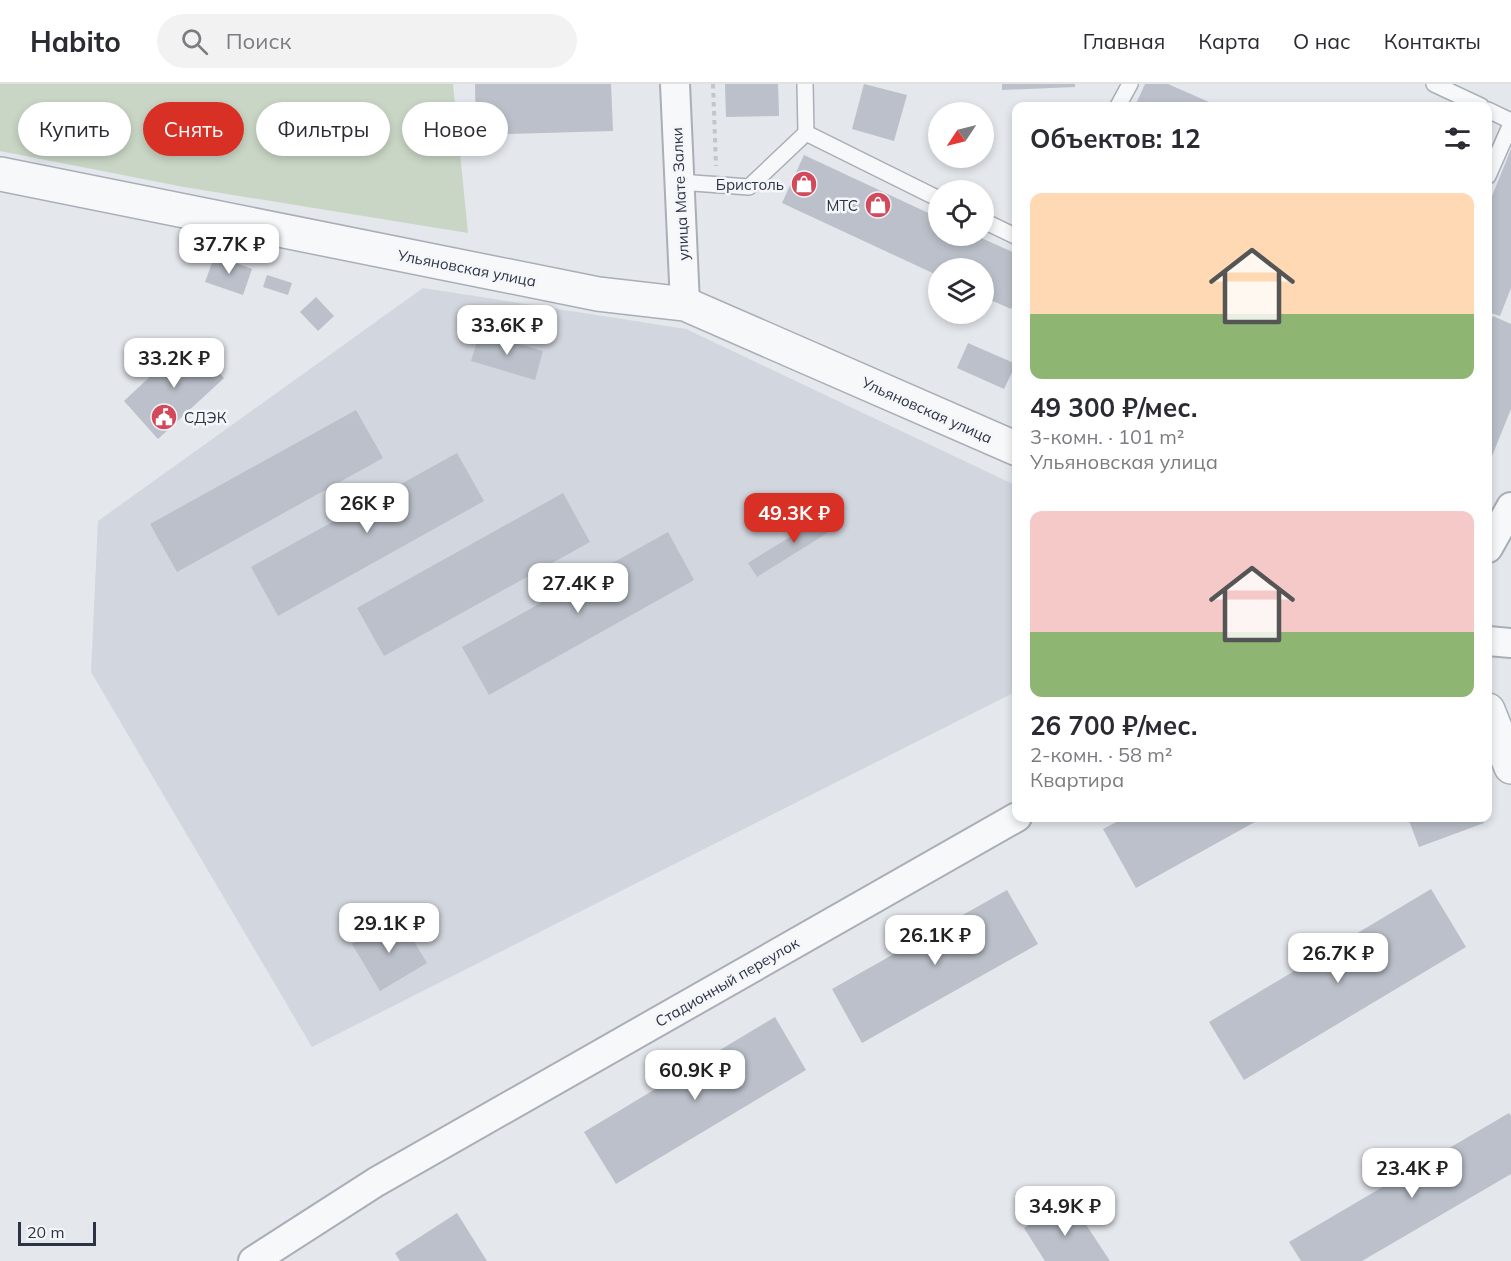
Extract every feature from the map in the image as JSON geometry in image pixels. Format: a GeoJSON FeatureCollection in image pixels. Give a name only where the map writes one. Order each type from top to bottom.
{"type":"FeatureCollection","features":[{"type":"Feature","properties":{"kind":"street","name":"улица Мате Залки"},"geometry":{"type":"LineString","coordinates":[[675,84],[685,304]]}},
{"type":"Feature","properties":{"kind":"street","name":"Ульяновская улица"},"geometry":{"type":"LineString","coordinates":[[0,174],[598,294],[685,304],[1012,447]]}},
{"type":"Feature","properties":{"kind":"street"},"geometry":{"type":"LineString","coordinates":[[1492,541],[1511,507]]}},
{"type":"Feature","properties":{"kind":"street"},"geometry":{"type":"LineString","coordinates":[[1492,641],[1511,643]]}},
{"type":"Feature","properties":{"kind":"street"},"geometry":{"type":"LineString","coordinates":[[1492,720],[1511,767]]}},
{"type":"Feature","properties":{"kind":"street","name":"Стадионный переулок"},"geometry":{"type":"LineString","coordinates":[[253,1261],[376,1182],[1012,820]]}},
{"type":"Feature","properties":{"kind":"lane"},"geometry":{"type":"LineString","coordinates":[[679,182],[749,187],[806,133],[805,84]]}},
{"type":"Feature","properties":{"kind":"lane"},"geometry":{"type":"LineString","coordinates":[[1120,102],[1130,84]]}},
{"type":"Feature","properties":{"kind":"lane"},"geometry":{"type":"LineString","coordinates":[[1434,84],[1472,102]]}},
{"type":"Feature","properties":{"kind":"lane"},"geometry":{"type":"LineString","coordinates":[[1492,112],[1511,122],[1492,167]]}},
{"type":"Feature","properties":{"kind":"lane"},"geometry":{"type":"LineString","coordinates":[[806,133],[928,194]]}},
{"type":"Feature","properties":{"kind":"lane"},"geometry":{"type":"LineString","coordinates":[[994,226],[1012,235]]}},
{"type":"Feature","properties":{"kind":"path"},"geometry":{"type":"LineString","coordinates":[[713,84],[717,185]]}},
{"type":"Feature","properties":{"kind":"shaded area"},"geometry":{"type":"Polygon","coordinates":[[[423,288],[686,329],[1012,484],[1012,694],[312,1047],[91,672],[98,521],[423,288]]]}},
{"type":"Feature","properties":{"kind":"green space"},"geometry":{"type":"Polygon","coordinates":[[[0,84],[453,84],[455,102],[402,102],[402,156],[460,156],[468,233],[184,187],[26,156],[131,156],[131,102],[18,102],[18,155],[0,151],[0,84]]]}},
{"type":"Feature","properties":{"kind":"building"},"geometry":{"type":"Polygon","coordinates":[[[475,84],[611,84],[613,131],[508,134],[508,102],[475,102],[475,84]]]}},
{"type":"Feature","properties":{"kind":"building"},"geometry":{"type":"Polygon","coordinates":[[[725,84],[778,84],[779,116],[726,117],[725,84]]]}},
{"type":"Feature","properties":{"kind":"building"},"geometry":{"type":"Polygon","coordinates":[[[864,84],[907,95],[894,141],[852,129],[864,84]]]}},
{"type":"Feature","properties":{"kind":"building"},"geometry":{"type":"Polygon","coordinates":[[[1002,84],[1075,84],[1075,87],[1002,90],[1002,84]]]}},
{"type":"Feature","properties":{"kind":"building"},"geometry":{"type":"Polygon","coordinates":[[[1145,84],[1168,84],[1209,102],[1137,102],[1145,84]]]}},
{"type":"Feature","properties":{"kind":"building"},"geometry":{"type":"Polygon","coordinates":[[[1511,149],[1511,288],[1500,316],[1492,313],[1492,196],[1511,149]]]}},
{"type":"Feature","properties":{"kind":"building"},"geometry":{"type":"Polygon","coordinates":[[[804,155],[928,213],[928,246],[994,246],[994,244],[1012,252],[1012,307],[1011,309],[994,301],[994,258],[928,258],[928,271],[782,203],[804,155]]]}},
{"type":"Feature","properties":{"kind":"building"},"geometry":{"type":"Polygon","coordinates":[[[215,255],[252,269],[243,295],[205,282],[215,255]]]}},
{"type":"Feature","properties":{"kind":"building"},"geometry":{"type":"Polygon","coordinates":[[[267,275],[292,283],[288,295],[263,287],[267,275]]]}},
{"type":"Feature","properties":{"kind":"building"},"geometry":{"type":"Polygon","coordinates":[[[316,297],[334,316],[318,331],[300,312],[316,297]]]}},
{"type":"Feature","properties":{"kind":"building"},"geometry":{"type":"Polygon","coordinates":[[[1493,316],[1511,324],[1511,409],[1492,456],[1493,316]]]}},
{"type":"Feature","properties":{"kind":"building"},"geometry":{"type":"Polygon","coordinates":[[[480,332],[543,351],[535,380],[471,361],[480,332]]]}},
{"type":"Feature","properties":{"kind":"building"},"geometry":{"type":"Polygon","coordinates":[[[189,340],[224,378],[158,439],[124,401],[189,340]]]}},
{"type":"Feature","properties":{"kind":"building"},"geometry":{"type":"Polygon","coordinates":[[[968,343],[1012,362],[1012,372],[1004,389],[957,368],[968,343]]]}},
{"type":"Feature","properties":{"kind":"building"},"geometry":{"type":"Polygon","coordinates":[[[356,410],[383,458],[177,572],[150,524],[356,410]]]}},
{"type":"Feature","properties":{"kind":"building"},"geometry":{"type":"Polygon","coordinates":[[[457,453],[484,501],[278,616],[251,567],[457,453]]]}},
{"type":"Feature","properties":{"kind":"building"},"geometry":{"type":"Polygon","coordinates":[[[563,493],[590,542],[384,656],[357,608],[563,493]]]}},
{"type":"Feature","properties":{"kind":"building"},"geometry":{"type":"Polygon","coordinates":[[[832,511],[840,525],[757,577],[748,563],[832,511]]]}},
{"type":"Feature","properties":{"kind":"building"},"geometry":{"type":"Polygon","coordinates":[[[668,532],[694,580],[489,695],[462,647],[668,532]]]}},
{"type":"Feature","properties":{"kind":"building"},"geometry":{"type":"Polygon","coordinates":[[[1116,822],[1255,822],[1136,888],[1103,829],[1116,822]]]}},
{"type":"Feature","properties":{"kind":"building"},"geometry":{"type":"Polygon","coordinates":[[[1410,822],[1484,823],[1419,847],[1410,822]]]}},
{"type":"Feature","properties":{"kind":"building"},"geometry":{"type":"Polygon","coordinates":[[[1431,889],[1466,947],[1244,1080],[1209,1022],[1431,889]]]}},
{"type":"Feature","properties":{"kind":"building"},"geometry":{"type":"Polygon","coordinates":[[[1007,890],[1038,944],[862,1043],[832,989],[1007,890]]]}},
{"type":"Feature","properties":{"kind":"building"},"geometry":{"type":"Polygon","coordinates":[[[399,917],[427,963],[380,991],[352,944],[399,917]]]}},
{"type":"Feature","properties":{"kind":"building"},"geometry":{"type":"Polygon","coordinates":[[[775,1017],[806,1070],[616,1184],[584,1132],[775,1017]]]}},
{"type":"Feature","properties":{"kind":"building"},"geometry":{"type":"Polygon","coordinates":[[[1509,1113],[1511,1116],[1511,1174],[1362,1261],[1301,1261],[1289,1242],[1509,1113]]]}},
{"type":"Feature","properties":{"kind":"building"},"geometry":{"type":"Polygon","coordinates":[[[1069,1199],[1110,1261],[1045,1261],[1024,1228],[1069,1199]]]}},
{"type":"Feature","properties":{"kind":"building"},"geometry":{"type":"Polygon","coordinates":[[[457,1213],[487,1261],[400,1261],[395,1253],[457,1213]]]}},
{"type":"Feature","properties":{"kind":"place","name":"Бристоль"},"geometry":{"type":"Point","coordinates":[804,184]}},
{"type":"Feature","properties":{"kind":"place","name":"МТС"},"geometry":{"type":"Point","coordinates":[878,205]}},
{"type":"Feature","properties":{"kind":"place","name":"СДЭК"},"geometry":{"type":"Point","coordinates":[164,417]}}]}
